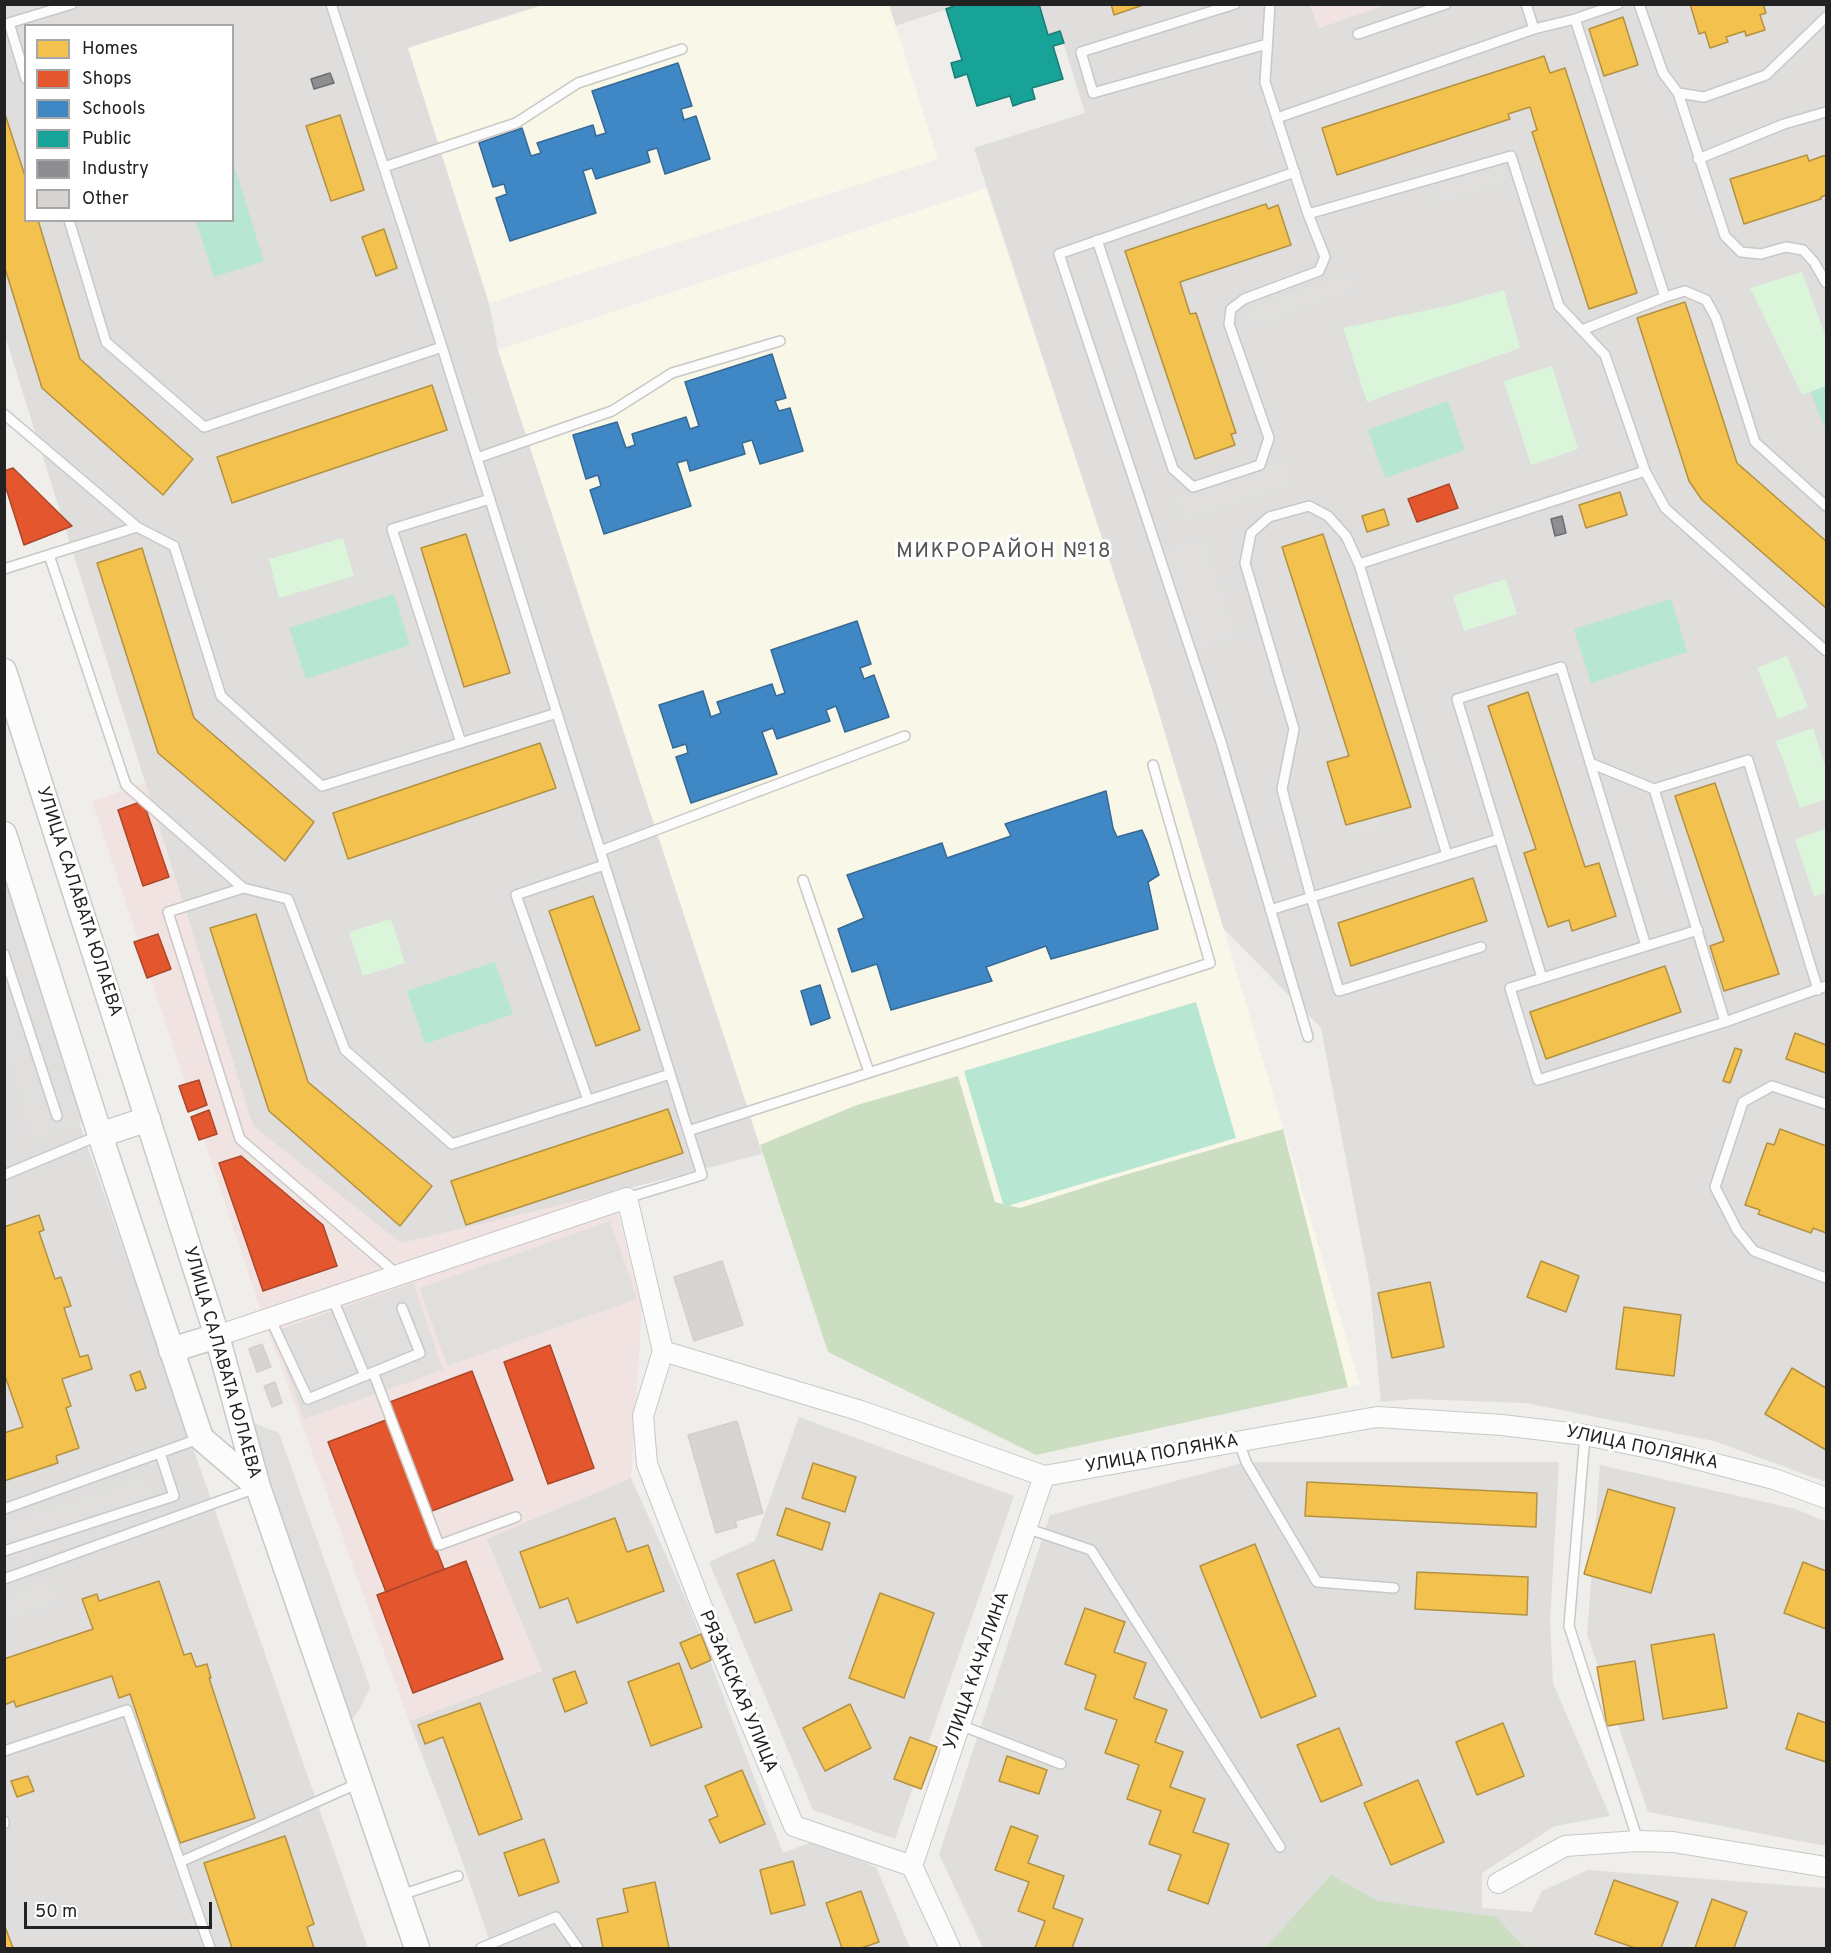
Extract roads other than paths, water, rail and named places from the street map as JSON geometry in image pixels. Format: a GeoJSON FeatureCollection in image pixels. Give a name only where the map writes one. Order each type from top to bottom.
{"type":"FeatureCollection","features":[{"type":"Feature","properties":{"kind":"street","name":"УЛИЦА САЛАВАТА ЮЛАЕВА"},"geometry":{"type":"LineString","coordinates":[[4,670],[9,700],[148,1119],[217,1336],[258,1487]]}},
{"type":"Feature","properties":{"kind":"street"},"geometry":{"type":"LineString","coordinates":[[4,834],[100,1135],[201,1438]]}},
{"type":"Feature","properties":{"kind":"street"},"geometry":{"type":"LineString","coordinates":[[100,1135],[148,1119]]}},
{"type":"Feature","properties":{"kind":"street"},"geometry":{"type":"LineString","coordinates":[[171,1350],[627,1198],[663,1351]]}},
{"type":"Feature","properties":{"kind":"street","name":"УЛИЦА ПОЛЯНКА"},"geometry":{"type":"LineString","coordinates":[[663,1351],[861,1411],[1044,1476],[1377,1417],[1502,1425],[1585,1435],[1669,1452],[1774,1479],[1827,1498]]}},
{"type":"Feature","properties":{"kind":"street","name":"РЯЗАНСКАЯ УЛИЦА"},"geometry":{"type":"LineString","coordinates":[[663,1351],[643,1416],[647,1464],[700,1602],[794,1827],[912,1866]]}},
{"type":"Feature","properties":{"kind":"street","name":"УЛИЦА САЛАВАТА ЮЛАЕВА"},"geometry":{"type":"LineString","coordinates":[[201,1438],[258,1487]]}},
{"type":"Feature","properties":{"kind":"street","name":"УЛИЦА КАЧАЛИНА"},"geometry":{"type":"LineString","coordinates":[[912,1866],[1044,1476]]}},
{"type":"Feature","properties":{"kind":"street"},"geometry":{"type":"LineString","coordinates":[[258,1487],[417,1948]]}},
{"type":"Feature","properties":{"kind":"street"},"geometry":{"type":"LineString","coordinates":[[1498,1883],[1565,1846],[1638,1841],[1673,1842],[1827,1867]]}},
{"type":"Feature","properties":{"kind":"street"},"geometry":{"type":"LineString","coordinates":[[912,1866],[950,1948]]}},
{"type":"Feature","properties":{"kind":"lane"},"geometry":{"type":"LineString","coordinates":[[24,72],[9,23],[72,4]]}},
{"type":"Feature","properties":{"kind":"lane"},"geometry":{"type":"LineString","coordinates":[[332,4],[702,1175],[627,1198]]}},
{"type":"Feature","properties":{"kind":"lane"},"geometry":{"type":"LineString","coordinates":[[1235,4],[1081,52],[1093,93],[1267,44]]}},
{"type":"Feature","properties":{"kind":"lane"},"geometry":{"type":"LineString","coordinates":[[1097,240],[1173,469],[1193,488],[1260,465],[1269,438],[1230,324],[1231,309],[1244,299],[1319,271],[1325,258],[1308,214],[1265,82],[1270,4]]}},
{"type":"Feature","properties":{"kind":"lane"},"geometry":{"type":"LineString","coordinates":[[1358,34],[1446,4]]}},
{"type":"Feature","properties":{"kind":"lane"},"geometry":{"type":"LineString","coordinates":[[1526,4],[1534,30]]}},
{"type":"Feature","properties":{"kind":"lane"},"geometry":{"type":"LineString","coordinates":[[1277,118],[1534,30],[1618,4]]}},
{"type":"Feature","properties":{"kind":"lane"},"geometry":{"type":"LineString","coordinates":[[1639,4],[1663,73],[1677,93],[1725,236],[1741,252],[1761,254],[1786,247],[1803,250],[1814,262],[1827,283]]}},
{"type":"Feature","properties":{"kind":"lane"},"geometry":{"type":"LineString","coordinates":[[1677,93],[1704,97],[1766,75],[1827,17]]}},
{"type":"Feature","properties":{"kind":"lane"},"geometry":{"type":"LineString","coordinates":[[1575,19],[1665,297]]}},
{"type":"Feature","properties":{"kind":"lane"},"geometry":{"type":"LineString","coordinates":[[384,167],[516,123],[578,83],[682,49]]}},
{"type":"Feature","properties":{"kind":"lane"},"geometry":{"type":"LineString","coordinates":[[1698,159],[1784,124],[1827,112]]}},
{"type":"Feature","properties":{"kind":"lane"},"geometry":{"type":"LineString","coordinates":[[1308,214],[1511,156],[1559,306],[1605,355],[1645,471],[1665,508],[1827,651]]}},
{"type":"Feature","properties":{"kind":"lane"},"geometry":{"type":"LineString","coordinates":[[1295,172],[1059,254],[1221,742],[1308,1037]]}},
{"type":"Feature","properties":{"kind":"lane"},"geometry":{"type":"LineString","coordinates":[[70,222],[106,342],[204,427],[442,347]]}},
{"type":"Feature","properties":{"kind":"lane"},"geometry":{"type":"LineString","coordinates":[[1582,330],[1685,291],[1706,300],[1716,318],[1755,442],[1827,506]]}},
{"type":"Feature","properties":{"kind":"lane"},"geometry":{"type":"LineString","coordinates":[[477,458],[612,411],[672,373],[780,341]]}},
{"type":"Feature","properties":{"kind":"lane"},"geometry":{"type":"LineString","coordinates":[[4,414],[137,526],[174,546],[221,696],[322,786],[556,713]]}},
{"type":"Feature","properties":{"kind":"lane"},"geometry":{"type":"LineString","coordinates":[[1359,564],[1645,471]]}},
{"type":"Feature","properties":{"kind":"lane"},"geometry":{"type":"LineString","coordinates":[[461,743],[392,529],[490,499]]}},
{"type":"Feature","properties":{"kind":"lane"},"geometry":{"type":"LineString","coordinates":[[1447,855],[1359,564],[1346,536],[1328,516],[1309,506],[1269,517],[1251,533],[1245,563],[1294,729],[1282,789],[1339,991],[1481,947]]}},
{"type":"Feature","properties":{"kind":"lane"},"geometry":{"type":"LineString","coordinates":[[4,569],[137,526]]}},
{"type":"Feature","properties":{"kind":"lane"},"geometry":{"type":"LineString","coordinates":[[49,555],[126,785],[243,888],[288,899],[345,1050],[452,1144],[670,1074]]}},
{"type":"Feature","properties":{"kind":"lane"},"geometry":{"type":"LineString","coordinates":[[1542,978],[1457,699],[1561,667],[1646,946]]}},
{"type":"Feature","properties":{"kind":"lane"},"geometry":{"type":"LineString","coordinates":[[600,851],[905,736]]}},
{"type":"Feature","properties":{"kind":"lane"},"geometry":{"type":"LineString","coordinates":[[1590,763],[1654,789],[1748,760],[1822,988],[1725,1022],[1538,1080],[1510,988],[1698,930]]}},
{"type":"Feature","properties":{"kind":"lane"},"geometry":{"type":"LineString","coordinates":[[688,1131],[1210,963],[1154,765]]}},
{"type":"Feature","properties":{"kind":"lane"},"geometry":{"type":"LineString","coordinates":[[1654,789],[1725,1022]]}},
{"type":"Feature","properties":{"kind":"lane"},"geometry":{"type":"LineString","coordinates":[[1270,910],[1499,839]]}},
{"type":"Feature","properties":{"kind":"lane"},"geometry":{"type":"LineString","coordinates":[[588,1100],[516,895],[604,865]]}},
{"type":"Feature","properties":{"kind":"lane"},"geometry":{"type":"LineString","coordinates":[[803,880],[869,1072]]}},
{"type":"Feature","properties":{"kind":"lane"},"geometry":{"type":"LineString","coordinates":[[243,888],[168,912],[240,1139],[398,1275]]}},
{"type":"Feature","properties":{"kind":"lane"},"geometry":{"type":"LineString","coordinates":[[4,954],[57,1116]]}},
{"type":"Feature","properties":{"kind":"lane"},"geometry":{"type":"LineString","coordinates":[[1827,1104],[1772,1086],[1743,1102],[1715,1187],[1737,1230],[1754,1251],[1827,1278]]}},
{"type":"Feature","properties":{"kind":"lane"},"geometry":{"type":"LineString","coordinates":[[4,1175],[100,1135]]}},
{"type":"Feature","properties":{"kind":"lane"},"geometry":{"type":"LineString","coordinates":[[332,1298],[369,1374],[440,1545],[516,1517]]}},
{"type":"Feature","properties":{"kind":"lane"},"geometry":{"type":"LineString","coordinates":[[270,1318],[308,1399],[420,1353],[402,1308]]}},
{"type":"Feature","properties":{"kind":"lane"},"geometry":{"type":"LineString","coordinates":[[1585,1435],[1569,1626],[1638,1841]]}},
{"type":"Feature","properties":{"kind":"lane"},"geometry":{"type":"LineString","coordinates":[[4,1509],[201,1438]]}},
{"type":"Feature","properties":{"kind":"lane"},"geometry":{"type":"LineString","coordinates":[[1239,1441],[1246,1462],[1317,1582],[1394,1588]]}},
{"type":"Feature","properties":{"kind":"lane"},"geometry":{"type":"LineString","coordinates":[[4,1551],[174,1496],[160,1453]]}},
{"type":"Feature","properties":{"kind":"lane"},"geometry":{"type":"LineString","coordinates":[[4,1579],[258,1487]]}},
{"type":"Feature","properties":{"kind":"lane"},"geometry":{"type":"LineString","coordinates":[[1026,1528],[1091,1550],[1280,1847]]}},
{"type":"Feature","properties":{"kind":"lane"},"geometry":{"type":"LineString","coordinates":[[4,1751],[127,1710],[210,1948]]}},
{"type":"Feature","properties":{"kind":"lane"},"geometry":{"type":"LineString","coordinates":[[960,1725],[1061,1764]]}},
{"type":"Feature","properties":{"kind":"lane"},"geometry":{"type":"LineString","coordinates":[[180,1862],[360,1783]]}},
{"type":"Feature","properties":{"kind":"lane"},"geometry":{"type":"LineString","coordinates":[[399,1896],[458,1876]]}},
{"type":"Feature","properties":{"kind":"lane"},"geometry":{"type":"LineString","coordinates":[[481,1948],[556,1917],[578,1948]]}},
{"type":"Feature","properties":{"kind":"district","name":"МИКРОРАЙОН №18"},"geometry":{"type":"Point","coordinates":[1004,553]}}]}
